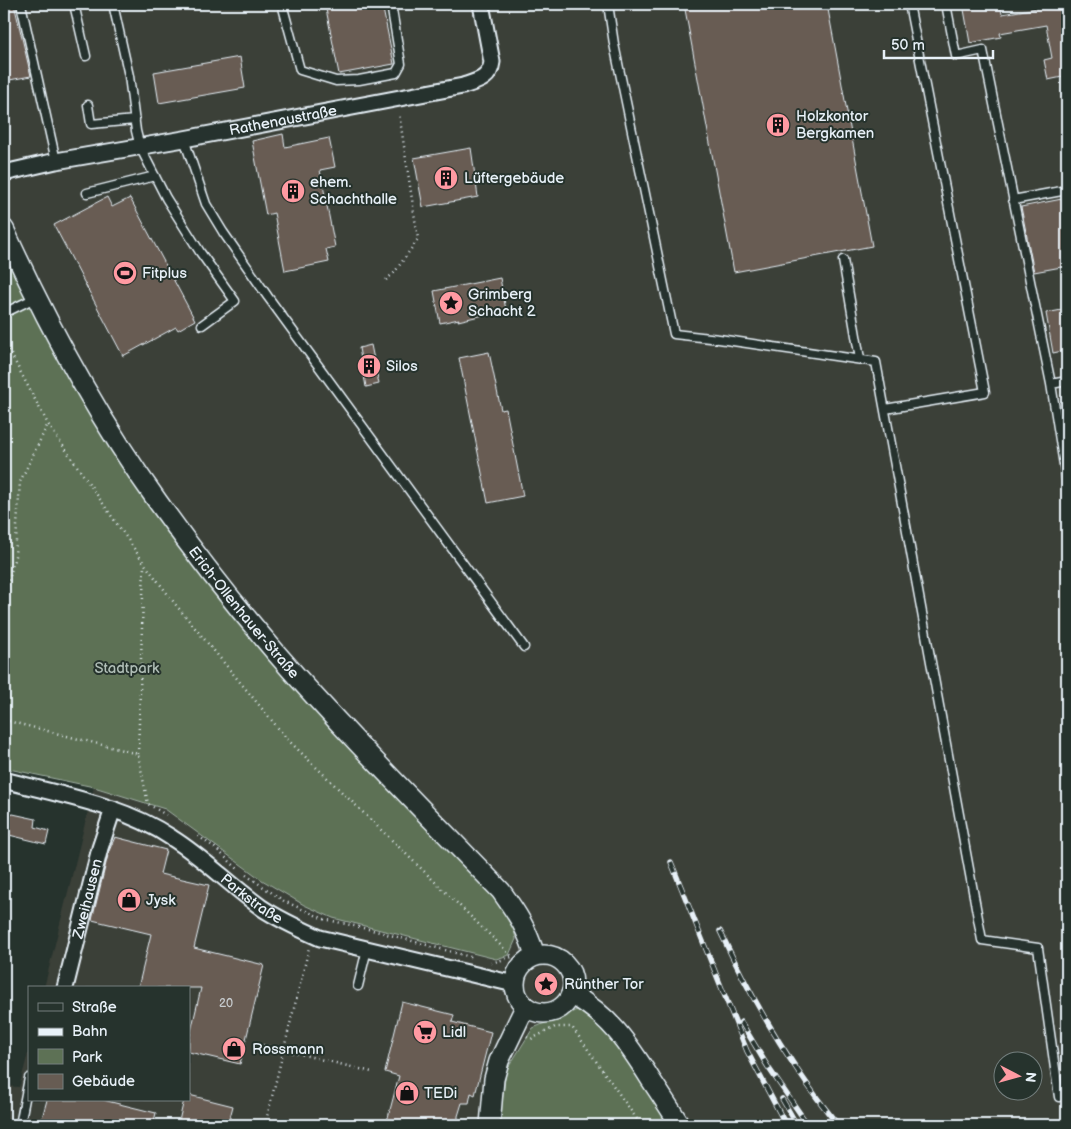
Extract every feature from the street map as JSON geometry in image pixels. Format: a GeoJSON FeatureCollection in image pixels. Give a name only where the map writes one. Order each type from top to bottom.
{"type":"FeatureCollection","features":[{"type":"Feature","properties":{"kind":"street","name":"Rathenaustraße"},"geometry":{"type":"LineString","coordinates":[[4,173],[56,161],[184,139],[463,86],[486,77],[492,62],[481,4]]}},
{"type":"Feature","properties":{"kind":"street","name":"Erich-Ollenhauer-Straße"},"geometry":{"type":"LineString","coordinates":[[4,229],[35,298],[73,367],[156,500],[183,537],[277,653],[355,739],[501,892],[518,914],[527,931],[523,959]]}},
{"type":"Feature","properties":{"kind":"street","name":"Parkstraße"},"geometry":{"type":"LineString","coordinates":[[4,780],[113,809],[144,822],[172,837],[263,908],[297,928],[320,938],[514,984]]}},
{"type":"Feature","properties":{"kind":"street","name":"Zweihausen"},"geometry":{"type":"LineString","coordinates":[[66,986],[100,848],[113,809]]}},
{"type":"Feature","properties":{"kind":"street"},"geometry":{"type":"LineString","coordinates":[[546,954],[556,957],[565,964],[571,973],[573,983],[571,994],[565,1004],[556,1010],[546,1013],[534,1012],[525,1006],[517,997],[514,984],[516,974],[523,959],[546,954]]}},
{"type":"Feature","properties":{"kind":"street"},"geometry":{"type":"LineString","coordinates":[[571,994],[594,1008],[624,1038],[680,1125]]}},
{"type":"Feature","properties":{"kind":"street"},"geometry":{"type":"LineString","coordinates":[[490,1125],[494,1079],[499,1061],[525,1006]]}},
{"type":"Feature","properties":{"kind":"lane"},"geometry":{"type":"LineString","coordinates":[[21,4],[56,161]]}},
{"type":"Feature","properties":{"kind":"lane"},"geometry":{"type":"LineString","coordinates":[[74,4],[86,56]]}},
{"type":"Feature","properties":{"kind":"lane"},"geometry":{"type":"LineString","coordinates":[[113,4],[129,76],[140,146],[166,198],[200,252],[235,302],[202,325]]}},
{"type":"Feature","properties":{"kind":"lane"},"geometry":{"type":"LineString","coordinates":[[282,4],[300,70],[336,81],[359,80],[396,73],[401,64],[391,4]]}},
{"type":"Feature","properties":{"kind":"lane"},"geometry":{"type":"LineString","coordinates":[[608,4],[614,44],[674,334],[876,362],[982,940],[1038,948],[1060,1097]]}},
{"type":"Feature","properties":{"kind":"lane"},"geometry":{"type":"LineString","coordinates":[[885,409],[985,392],[908,4]]}},
{"type":"Feature","properties":{"kind":"lane"},"geometry":{"type":"LineString","coordinates":[[946,4],[956,56],[983,50],[1050,384],[1067,482]]}},
{"type":"Feature","properties":{"kind":"lane"},"geometry":{"type":"LineString","coordinates":[[88,105],[91,124],[135,120]]}},
{"type":"Feature","properties":{"kind":"lane"},"geometry":{"type":"LineString","coordinates":[[184,139],[206,204],[223,232],[268,298],[524,647]]}},
{"type":"Feature","properties":{"kind":"lane"},"geometry":{"type":"LineString","coordinates":[[86,193],[155,176]]}},
{"type":"Feature","properties":{"kind":"lane"},"geometry":{"type":"LineString","coordinates":[[1013,200],[1067,190]]}},
{"type":"Feature","properties":{"kind":"lane"},"geometry":{"type":"LineString","coordinates":[[843,260],[860,359]]}},
{"type":"Feature","properties":{"kind":"lane"},"geometry":{"type":"LineString","coordinates":[[4,313],[35,298]]}},
{"type":"Feature","properties":{"kind":"lane"},"geometry":{"type":"LineString","coordinates":[[1050,384],[1067,381]]}},
{"type":"Feature","properties":{"kind":"lane"},"geometry":{"type":"LineString","coordinates":[[358,986],[367,949]]}},
{"type":"Feature","properties":{"kind":"lane"},"geometry":{"type":"LineString","coordinates":[[20,1125],[21,1111],[28,1082]]}},
{"type":"Feature","properties":{"kind":"path"},"geometry":{"type":"LineString","coordinates":[[386,280],[394,273],[418,239],[397,99]]}},
{"type":"Feature","properties":{"kind":"path"},"geometry":{"type":"LineString","coordinates":[[4,341],[48,424],[144,564],[288,740],[523,959]]}},
{"type":"Feature","properties":{"kind":"path"},"geometry":{"type":"LineString","coordinates":[[4,600],[15,556],[20,482],[48,424]]}},
{"type":"Feature","properties":{"kind":"path"},"geometry":{"type":"LineString","coordinates":[[144,564],[138,754],[148,804],[172,820]]}},
{"type":"Feature","properties":{"kind":"path"},"geometry":{"type":"LineString","coordinates":[[4,720],[138,754]]}},
{"type":"Feature","properties":{"kind":"path"},"geometry":{"type":"LineString","coordinates":[[197,836],[214,846],[244,874],[284,900],[324,919],[474,958]]}},
{"type":"Feature","properties":{"kind":"path"},"geometry":{"type":"LineString","coordinates":[[265,1125],[310,947]]}},
{"type":"Feature","properties":{"kind":"path"},"geometry":{"type":"LineString","coordinates":[[483,960],[493,963],[523,959]]}},
{"type":"Feature","properties":{"kind":"path"},"geometry":{"type":"LineString","coordinates":[[514,1029],[531,1039],[555,1027],[572,1027],[641,1125]]}},
{"type":"Feature","properties":{"kind":"path"},"geometry":{"type":"LineString","coordinates":[[262,1045],[372,1072]]}},
{"type":"Feature","properties":{"kind":"shaded area"},"geometry":{"type":"Polygon","coordinates":[[[4,4],[1067,4],[1067,1125],[674,1125],[506,1071],[499,1125],[4,1125],[4,1086],[19,1087],[28,1054],[28,1102],[190,1102],[190,986],[44,986],[94,787],[165,809],[262,880],[304,904],[332,917],[370,926],[182,538],[4,233],[4,4]]]}},
{"type":"Feature","properties":{"kind":"green space","name":"Stadtpark"},"geometry":{"type":"Polygon","coordinates":[[[4,233],[155,500],[500,897],[512,922],[516,939],[509,955],[496,959],[333,918],[304,905],[262,880],[165,809],[94,787],[4,768],[4,233]]]}},
{"type":"Feature","properties":{"kind":"green space"},"geometry":{"type":"Polygon","coordinates":[[[577,1010],[599,1022],[674,1125],[499,1125],[506,1071],[533,1028],[577,1010]]]}},
{"type":"Feature","properties":{"kind":"building"},"geometry":{"type":"Polygon","coordinates":[[[4,4],[14,4],[31,76],[4,81],[4,4]]]}},
{"type":"Feature","properties":{"kind":"building"},"geometry":{"type":"Polygon","coordinates":[[[325,4],[382,4],[394,64],[339,74],[325,4]]]}},
{"type":"Feature","properties":{"kind":"building","name":"Holzkontor Bergkamen"},"geometry":{"type":"Polygon","coordinates":[[[684,4],[827,4],[872,246],[734,272],[684,4]]]}},
{"type":"Feature","properties":{"kind":"building"},"geometry":{"type":"Polygon","coordinates":[[[963,4],[1000,4],[1002,14],[1043,7],[1043,4],[1067,4],[1067,76],[1048,80],[1044,60],[1052,58],[1046,25],[1000,33],[1001,37],[970,43],[963,4]]]}},
{"type":"Feature","properties":{"kind":"building"},"geometry":{"type":"Polygon","coordinates":[[[240,57],[245,88],[159,103],[154,72],[240,57]]]}},
{"type":"Feature","properties":{"kind":"building","name":"ehem. Schachthalle"},"geometry":{"type":"Polygon","coordinates":[[[283,134],[285,147],[329,138],[335,167],[320,170],[335,247],[326,249],[329,262],[285,271],[274,213],[266,215],[252,141],[283,134]]]}},
{"type":"Feature","properties":{"kind":"building","name":"Lüftergebäude"},"geometry":{"type":"Polygon","coordinates":[[[471,148],[478,197],[423,207],[414,158],[471,148]]]}},
{"type":"Feature","properties":{"kind":"building","name":"Fitplus"},"geometry":{"type":"Polygon","coordinates":[[[107,197],[112,207],[130,198],[195,320],[178,330],[176,327],[123,356],[54,225],[107,197]]]}},
{"type":"Feature","properties":{"kind":"building"},"geometry":{"type":"Polygon","coordinates":[[[1067,198],[1067,266],[1034,272],[1021,207],[1067,198]]]}},
{"type":"Feature","properties":{"kind":"building"},"geometry":{"type":"Polygon","coordinates":[[[500,278],[506,310],[458,321],[459,319],[440,323],[434,291],[500,278]]]}},
{"type":"Feature","properties":{"kind":"building"},"geometry":{"type":"Polygon","coordinates":[[[1067,309],[1067,350],[1053,353],[1046,313],[1067,309]]]}},
{"type":"Feature","properties":{"kind":"building","name":"Silos"},"geometry":{"type":"Polygon","coordinates":[[[371,345],[379,384],[366,387],[359,348],[371,345]]]}},
{"type":"Feature","properties":{"kind":"building"},"geometry":{"type":"Polygon","coordinates":[[[489,352],[501,410],[506,409],[523,496],[488,503],[459,358],[489,352]]]}},
{"type":"Feature","properties":{"kind":"building"},"geometry":{"type":"Polygon","coordinates":[[[13,814],[36,819],[35,827],[49,831],[46,844],[5,834],[7,822],[4,817],[13,814]]]}},
{"type":"Feature","properties":{"kind":"building"},"geometry":{"type":"Polygon","coordinates":[[[115,837],[166,850],[160,874],[209,885],[194,948],[264,965],[240,1064],[190,1052],[190,1036],[201,988],[190,988],[190,986],[138,986],[151,934],[92,920],[109,851],[115,837]]]}},
{"type":"Feature","properties":{"kind":"building"},"geometry":{"type":"Polygon","coordinates":[[[402,1002],[454,1015],[452,1022],[491,1032],[475,1095],[471,1093],[469,1103],[462,1103],[458,1116],[458,1125],[386,1125],[399,1076],[385,1072],[402,1002]]]}},
{"type":"Feature","properties":{"kind":"building"},"geometry":{"type":"Polygon","coordinates":[[[190,1095],[233,1106],[228,1125],[178,1125],[184,1102],[190,1102],[190,1095]]]}},
{"type":"Feature","properties":{"kind":"building"},"geometry":{"type":"Polygon","coordinates":[[[46,1102],[111,1102],[156,1113],[153,1125],[40,1125],[46,1102]]]}},
{"type":"Feature","properties":{"kind":"railway"},"geometry":{"type":"LineString","coordinates":[[671,862],[747,1051],[786,1125]]}},
{"type":"Feature","properties":{"kind":"railway"},"geometry":{"type":"LineString","coordinates":[[720,931],[745,982],[773,1032],[820,1103],[838,1125]]}},
{"type":"Feature","properties":{"kind":"railway"},"geometry":{"type":"LineString","coordinates":[[741,1022],[768,1067],[808,1125]]}},
{"type":"Feature","properties":{"kind":"railway"},"geometry":{"type":"LineString","coordinates":[[782,1099],[797,1125]]}},
{"type":"Feature","properties":{"kind":"place","name":"Holzkontor Bergkamen"},"geometry":{"type":"Point","coordinates":[778,125]}},
{"type":"Feature","properties":{"kind":"place","name":"Lüftergebäude"},"geometry":{"type":"Point","coordinates":[446,178]}},
{"type":"Feature","properties":{"kind":"place","name":"ehem. Schachthalle"},"geometry":{"type":"Point","coordinates":[293,191]}},
{"type":"Feature","properties":{"kind":"place","name":"Fitplus"},"geometry":{"type":"Point","coordinates":[125,273]}},
{"type":"Feature","properties":{"kind":"place","name":"Grimberg Schacht 2"},"geometry":{"type":"Point","coordinates":[451,303]}},
{"type":"Feature","properties":{"kind":"place","name":"Silos"},"geometry":{"type":"Point","coordinates":[369,366]}},
{"type":"Feature","properties":{"kind":"place","name":"Jysk"},"geometry":{"type":"Point","coordinates":[129,900]}},
{"type":"Feature","properties":{"kind":"place","name":"Rünther Tor"},"geometry":{"type":"Point","coordinates":[546,984]}},
{"type":"Feature","properties":{"kind":"place","name":"Lidl"},"geometry":{"type":"Point","coordinates":[425,1032]}},
{"type":"Feature","properties":{"kind":"place","name":"Rossmann"},"geometry":{"type":"Point","coordinates":[234,1049]}},
{"type":"Feature","properties":{"kind":"place","name":"TEDi"},"geometry":{"type":"Point","coordinates":[407,1093]}}]}
